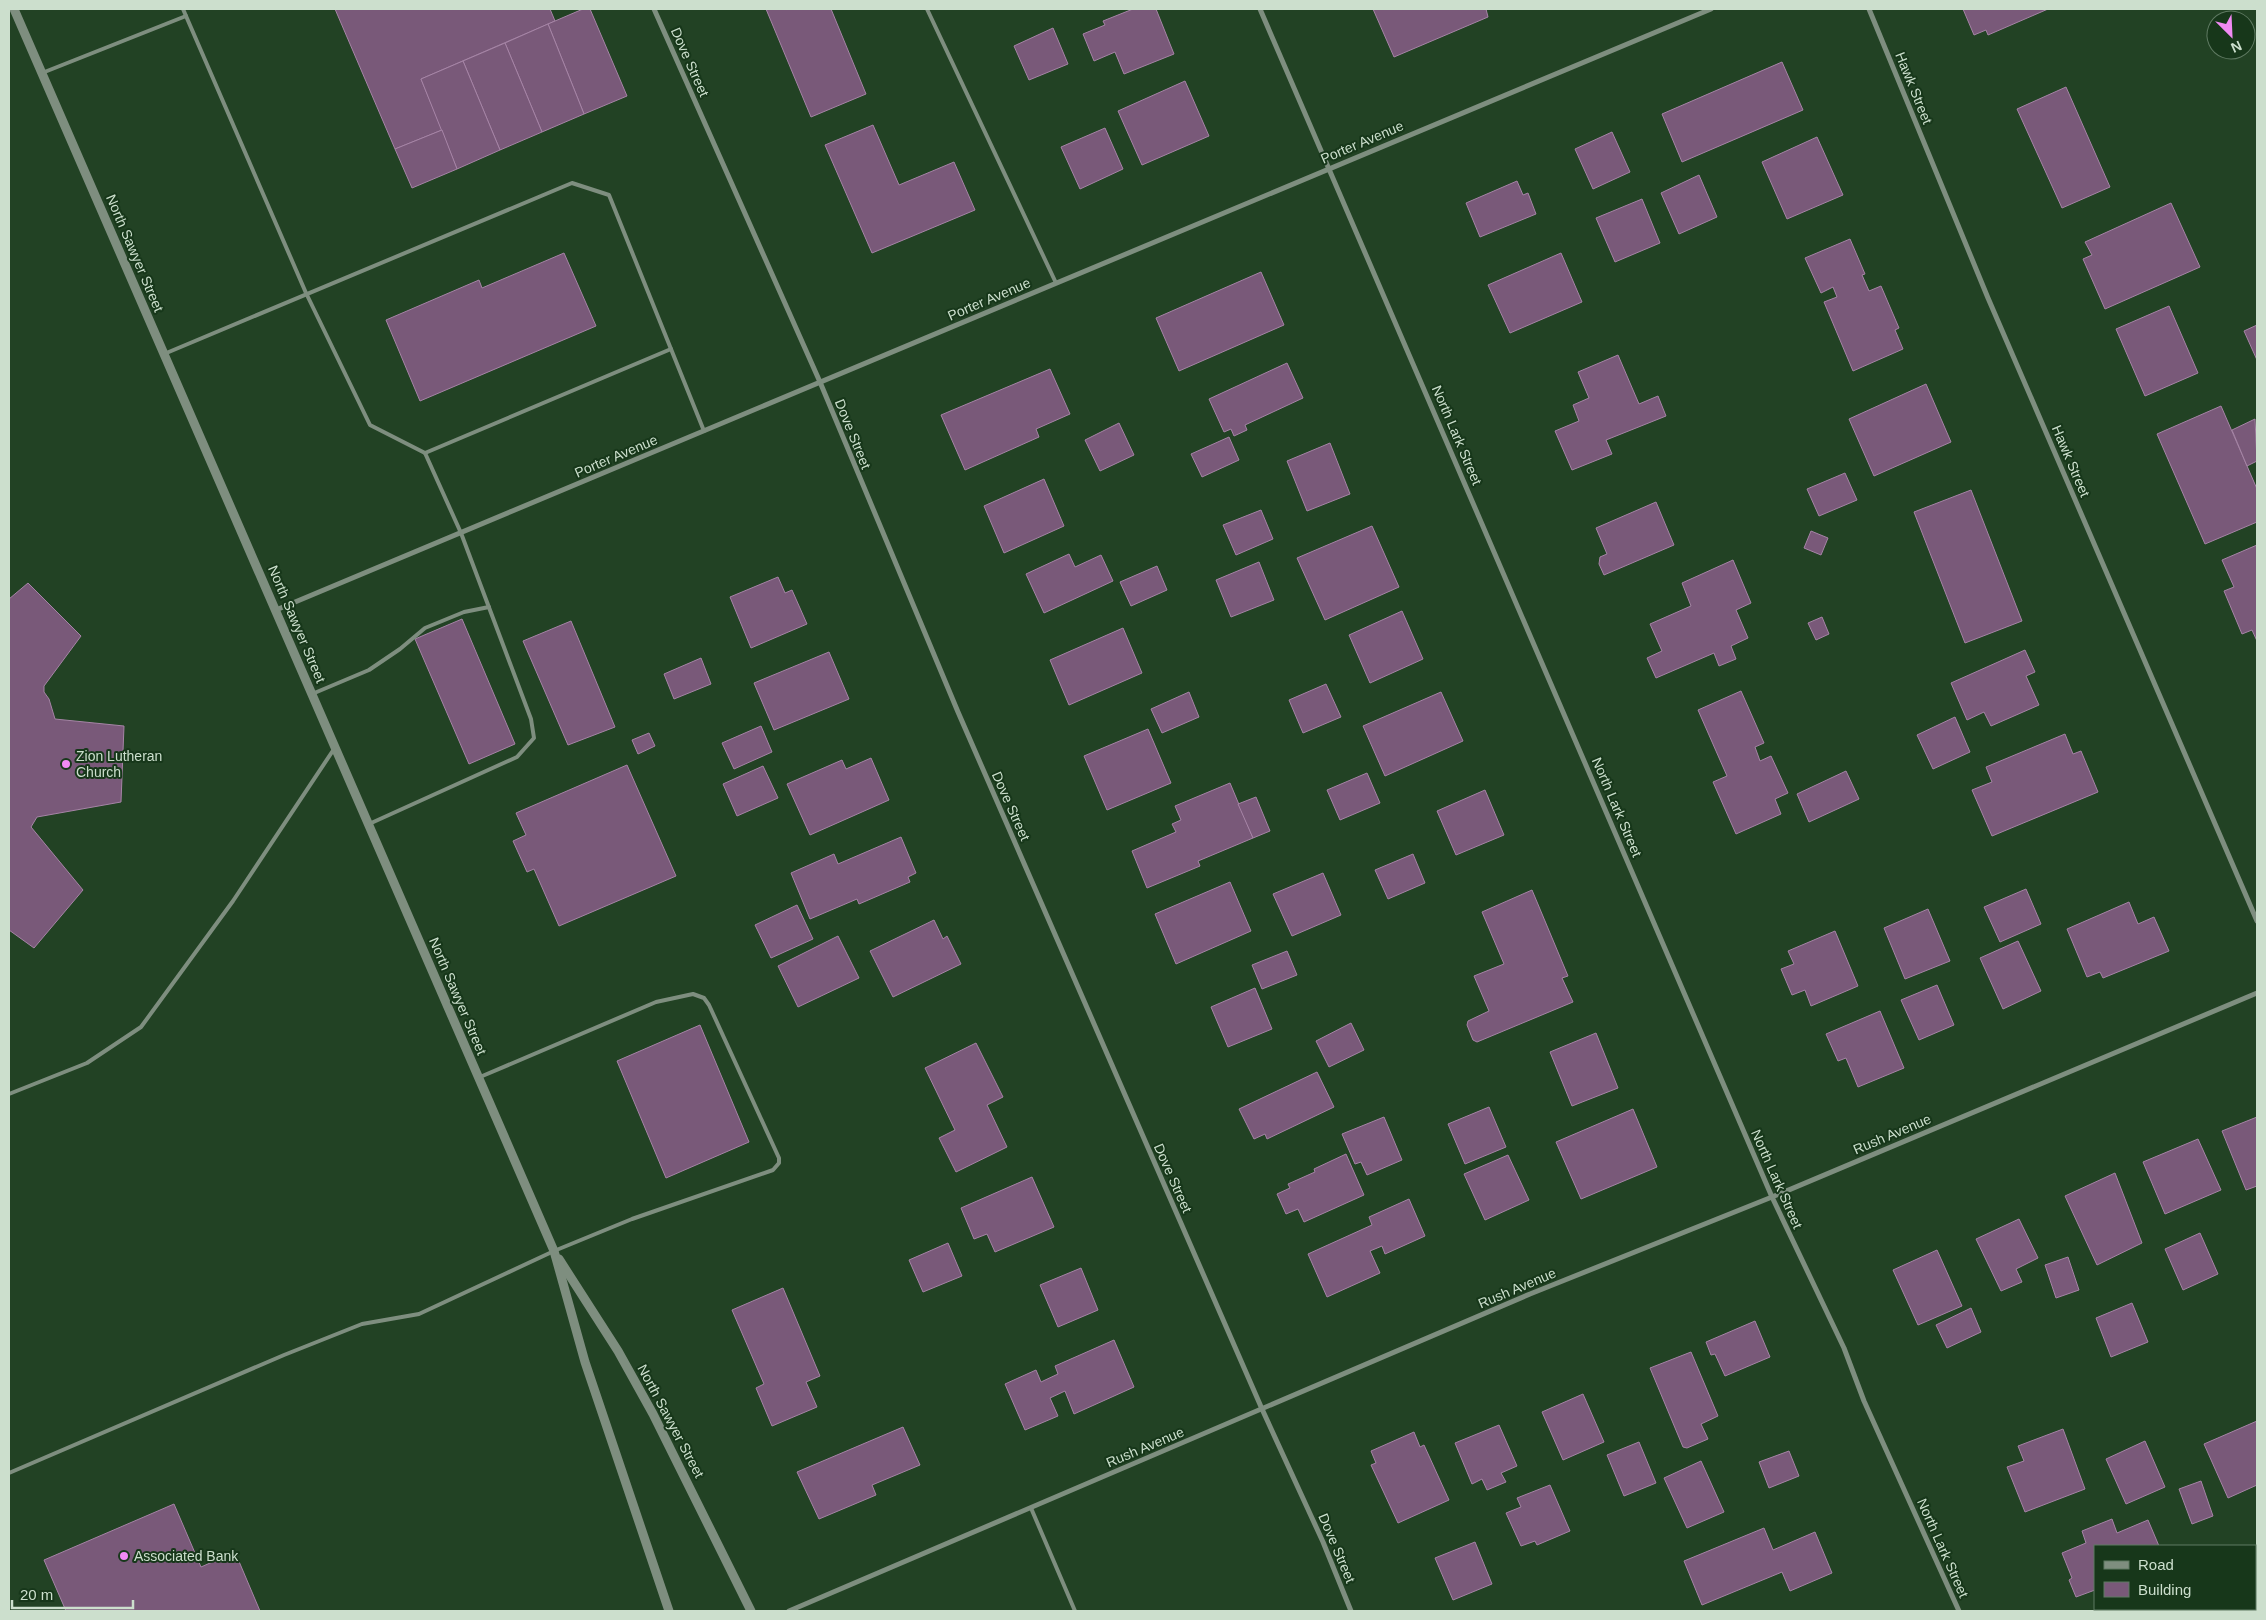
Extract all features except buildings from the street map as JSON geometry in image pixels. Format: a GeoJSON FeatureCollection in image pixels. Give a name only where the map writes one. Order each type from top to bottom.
{"type":"FeatureCollection","features":[{"type":"Feature","properties":{"kind":"street","name":"North Sawyer Street"},"geometry":{"type":"LineString","coordinates":[[14,9],[554,1251],[585,1362],[669,1611]]}},
{"type":"Feature","properties":{"kind":"street","name":"Dove Street"},"geometry":{"type":"LineString","coordinates":[[654,9],[820,382],[958,712],[1262,1409],[1323,1542],[1351,1611]]}},
{"type":"Feature","properties":{"kind":"street","name":"North Lark Street"},"geometry":{"type":"LineString","coordinates":[[1260,9],[1772,1196],[1844,1348],[1864,1401],[1959,1611]]}},
{"type":"Feature","properties":{"kind":"street","name":"Porter Avenue"},"geometry":{"type":"LineString","coordinates":[[276,610],[1711,9]]}},
{"type":"Feature","properties":{"kind":"street","name":"Hawk Street"},"geometry":{"type":"LineString","coordinates":[[1869,9],[1988,298],[2257,921]]}},
{"type":"Feature","properties":{"kind":"street","name":"Rush Avenue"},"geometry":{"type":"LineString","coordinates":[[789,1611],[1530,1294],[1772,1196],[2257,993]]}},
{"type":"Feature","properties":{"kind":"street","name":"North Sawyer Street"},"geometry":{"type":"LineString","coordinates":[[554,1251],[627,1367],[751,1611]]}},
{"type":"Feature","properties":{"kind":"lane"},"geometry":{"type":"LineString","coordinates":[[183,9],[306,293],[370,425],[425,452],[461,533],[532,720],[534,738],[529,746],[517,757],[368,824]]}},
{"type":"Feature","properties":{"kind":"lane"},"geometry":{"type":"LineString","coordinates":[[927,9],[1056,282]]}},
{"type":"Feature","properties":{"kind":"lane"},"geometry":{"type":"LineString","coordinates":[[42,73],[186,16]]}},
{"type":"Feature","properties":{"kind":"lane"},"geometry":{"type":"LineString","coordinates":[[163,354],[572,183],[609,195],[704,430]]}},
{"type":"Feature","properties":{"kind":"lane"},"geometry":{"type":"LineString","coordinates":[[425,452],[671,349]]}},
{"type":"Feature","properties":{"kind":"lane"},"geometry":{"type":"LineString","coordinates":[[312,694],[369,670],[400,649],[425,628],[464,612],[489,607]]}},
{"type":"Feature","properties":{"kind":"lane"},"geometry":{"type":"LineString","coordinates":[[9,1094],[87,1063],[141,1027],[233,901],[335,747]]}},
{"type":"Feature","properties":{"kind":"lane"},"geometry":{"type":"LineString","coordinates":[[9,1473],[319,1341],[362,1324],[419,1314],[554,1251],[632,1219],[773,1170],[779,1163],[779,1158],[709,1005],[704,998],[693,994],[656,1002],[478,1077]]}},
{"type":"Feature","properties":{"kind":"lane"},"geometry":{"type":"LineString","coordinates":[[1031,1508],[1075,1611]]}},
{"type":"Feature","properties":{"kind":"place","name":"Zion Lutheran Church"},"geometry":{"type":"Point","coordinates":[66,764]}},
{"type":"Feature","properties":{"kind":"place","name":"Associated Bank"},"geometry":{"type":"Point","coordinates":[124,1556]}}]}
